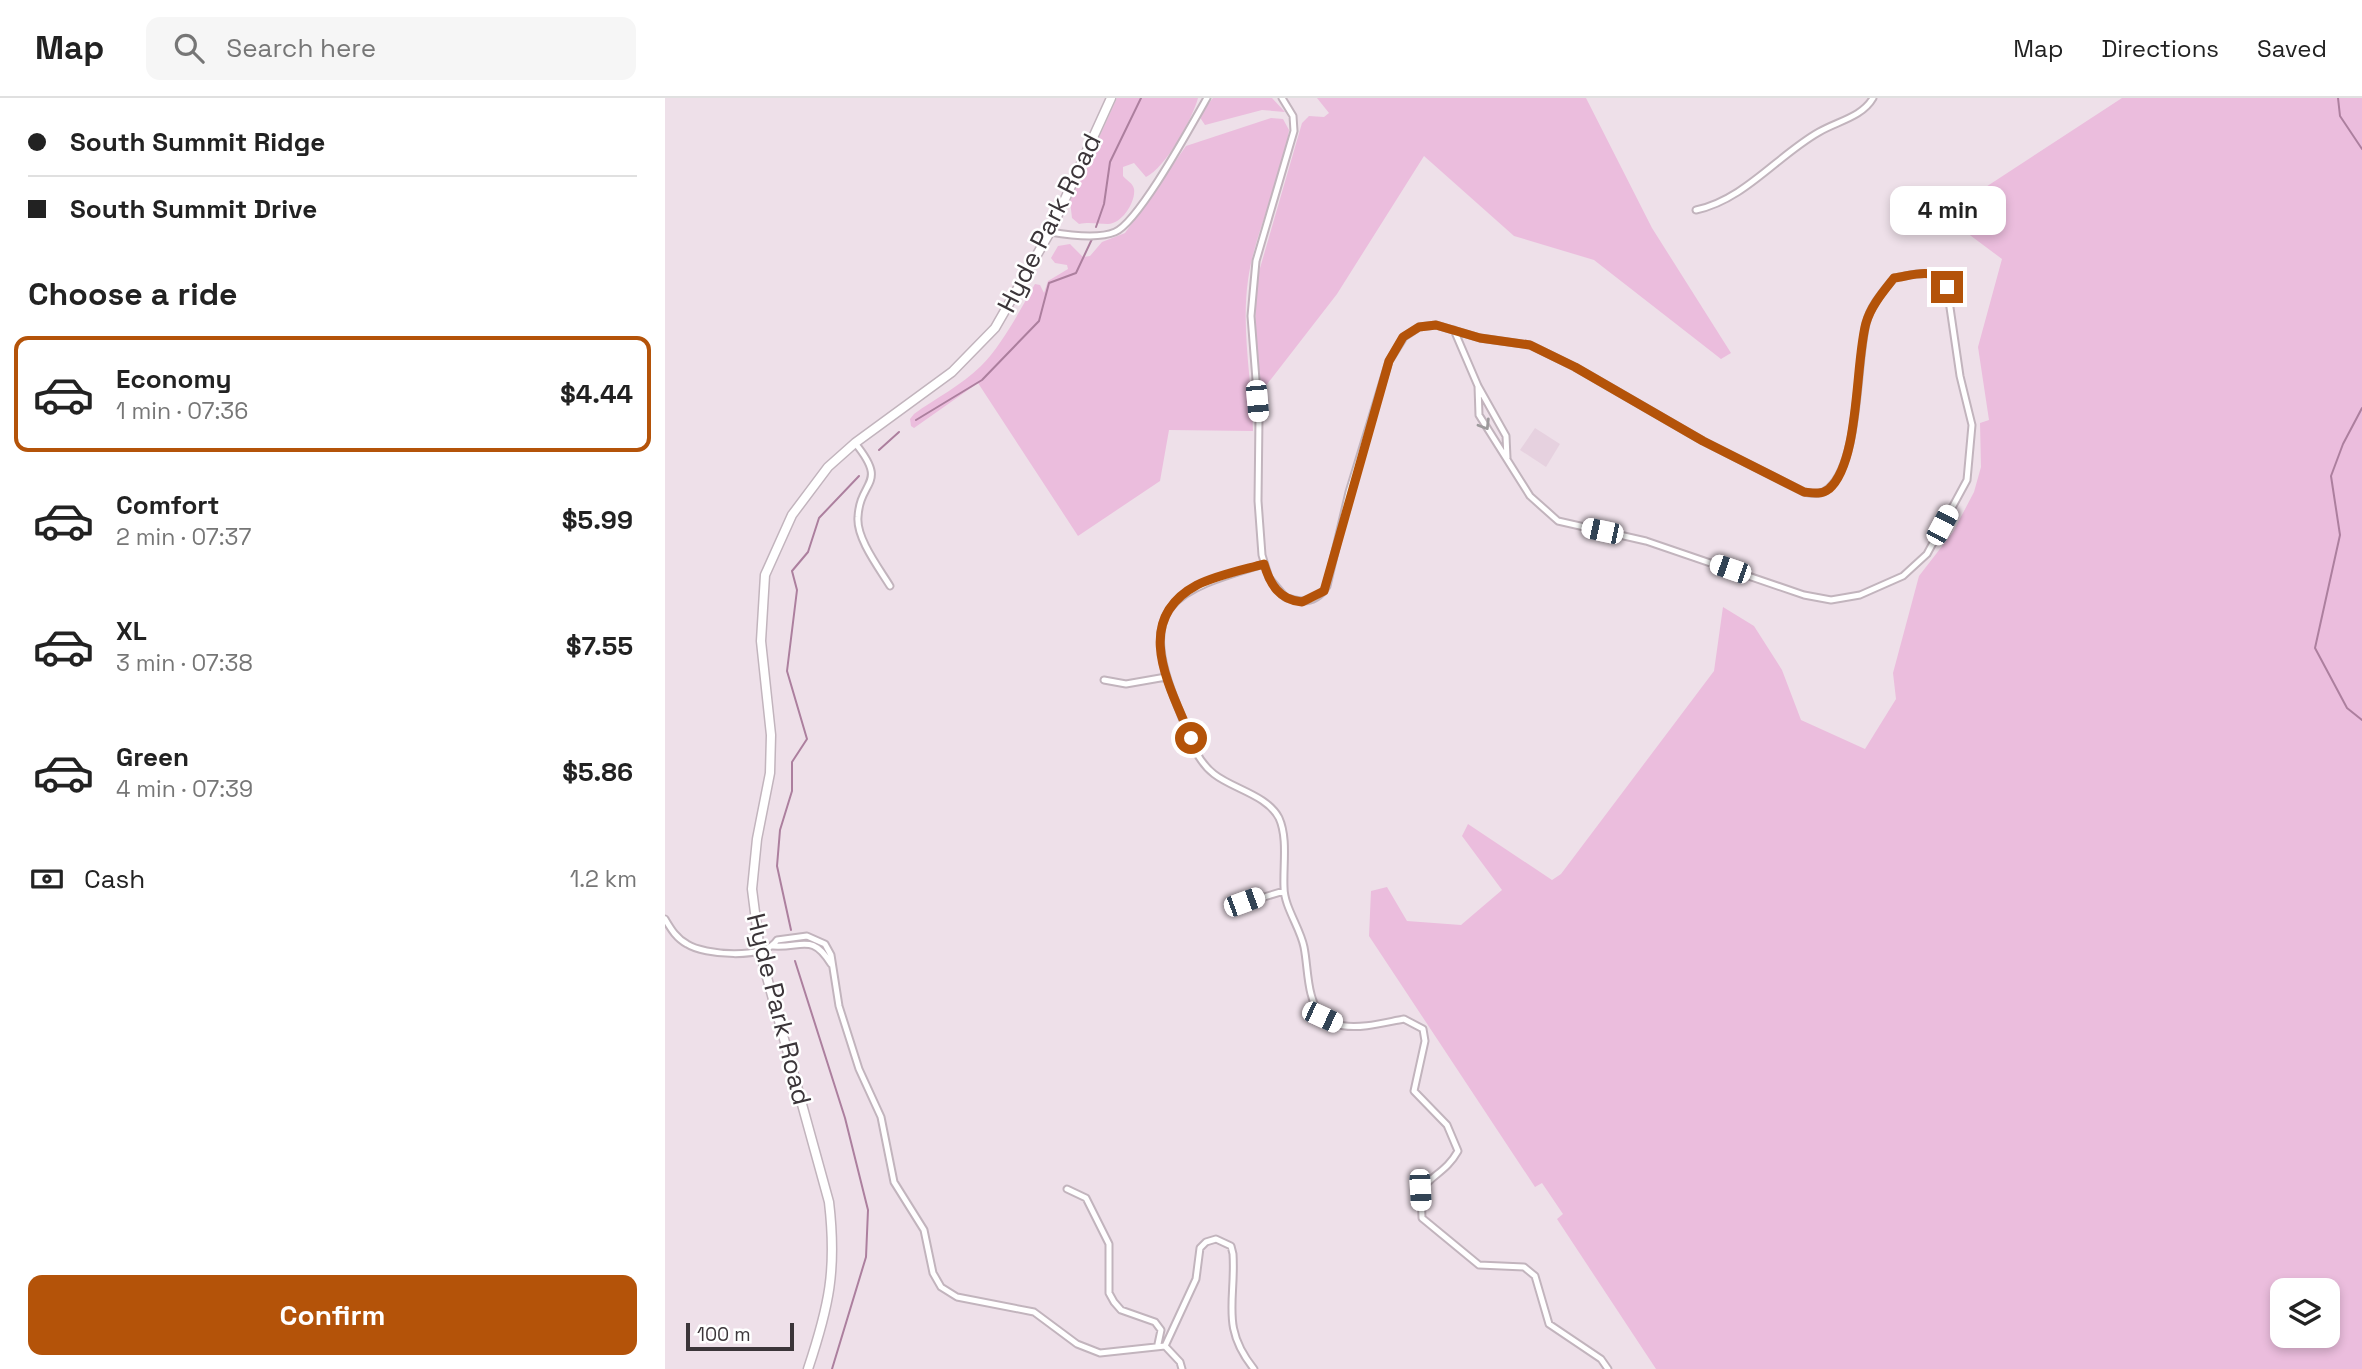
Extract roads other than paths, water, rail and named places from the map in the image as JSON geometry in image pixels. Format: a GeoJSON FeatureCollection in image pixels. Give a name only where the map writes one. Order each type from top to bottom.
{"type":"FeatureCollection","features":[{"type":"Feature","properties":{"kind":"main road","name":"Hyde Park Road"},"geometry":{"type":"LineString","coordinates":[[808,1369],[827,1313],[833,1277],[833,1236],[829,1202],[760,952],[752,889],[757,839],[770,774],[771,735],[761,641],[765,575],[779,538],[797,506],[828,467],[855,443],[953,372],[978,349],[995,328],[1051,232],[1111,98]]}},
{"type":"Feature","properties":{"kind":"street"},"geometry":{"type":"LineString","coordinates":[[1051,232],[1110,233],[1124,226],[1167,167],[1207,98]]}},
{"type":"Feature","properties":{"kind":"street"},"geometry":{"type":"LineString","coordinates":[[1282,98],[1293,116],[1294,131],[1261,243],[1251,299],[1260,444],[1258,501],[1264,564],[1273,585],[1285,597],[1302,602],[1324,591],[1330,579],[1353,480],[1389,361],[1403,337],[1419,327],[1436,325],[1480,338],[1530,345],[1575,367],[1703,441],[1804,492],[1817,494],[1828,490],[1840,475],[1851,433],[1866,323],[1874,303],[1894,278],[1933,272],[1941,276],[1947,287],[1959,376],[1972,425],[1967,480],[1927,554],[1903,576],[1860,595],[1831,600],[1804,595],[1646,541],[1557,521],[1530,496],[1479,415],[1478,386]]}},
{"type":"Feature","properties":{"kind":"street"},"geometry":{"type":"LineString","coordinates":[[1696,210],[1710,208],[1750,183],[1818,132],[1866,110],[1873,98]]}},
{"type":"Feature","properties":{"kind":"street"},"geometry":{"type":"LineString","coordinates":[[1454,330],[1478,386],[1506,436],[1507,459]]}},
{"type":"Feature","properties":{"kind":"street"},"geometry":{"type":"LineString","coordinates":[[855,443],[869,461],[872,473],[858,512],[859,529],[890,586]]}},
{"type":"Feature","properties":{"kind":"street"},"geometry":{"type":"LineString","coordinates":[[1264,564],[1199,584],[1177,601],[1166,616],[1160,633],[1159,648],[1166,677],[1199,759],[1214,774],[1269,806],[1279,818],[1283,836],[1284,891],[1303,944],[1311,997],[1322,1017],[1348,1029],[1404,1018],[1423,1029],[1425,1041],[1415,1091],[1447,1125],[1458,1152],[1448,1168],[1429,1179],[1420,1190],[1422,1219],[1479,1265],[1524,1267],[1535,1276],[1549,1324],[1601,1359],[1608,1369]]}},
{"type":"Feature","properties":{"kind":"street"},"geometry":{"type":"LineString","coordinates":[[1104,680],[1126,684],[1166,677]]}},
{"type":"Feature","properties":{"kind":"street"},"geometry":{"type":"LineString","coordinates":[[1244,902],[1284,891]]}},
{"type":"Feature","properties":{"kind":"street"},"geometry":{"type":"LineString","coordinates":[[665,919],[673,933],[688,946],[721,954],[760,952],[773,946],[810,943],[820,947],[833,967],[839,1006],[859,1069],[881,1117],[894,1182],[924,1230],[933,1273],[941,1287],[957,1297],[1034,1312],[1077,1344],[1100,1353],[1162,1345]]}},
{"type":"Feature","properties":{"kind":"street"},"geometry":{"type":"LineString","coordinates":[[1067,1189],[1086,1198],[1109,1244],[1109,1293],[1114,1303],[1121,1310],[1155,1322],[1161,1330],[1162,1345],[1180,1362],[1182,1369]]}},
{"type":"Feature","properties":{"kind":"street"},"geometry":{"type":"LineString","coordinates":[[1162,1345],[1196,1279],[1200,1248],[1206,1242],[1223,1240],[1231,1246],[1233,1254],[1229,1313],[1244,1356],[1254,1369]]}},
{"type":"Feature","properties":{"kind":"waterway"},"geometry":{"type":"LineString","coordinates":[[1096,227],[1104,204],[1110,162],[1141,98]]}},
{"type":"Feature","properties":{"kind":"waterway"},"geometry":{"type":"LineString","coordinates":[[2338,98],[2340,116],[2362,149]]}},
{"type":"Feature","properties":{"kind":"waterway"},"geometry":{"type":"LineString","coordinates":[[916,420],[982,380],[1039,321],[1049,283],[1076,273],[1092,239]]}},
{"type":"Feature","properties":{"kind":"waterway"},"geometry":{"type":"LineString","coordinates":[[2362,408],[2343,444],[2331,476],[2340,535],[2315,648],[2347,708],[2362,720]]}},
{"type":"Feature","properties":{"kind":"waterway"},"geometry":{"type":"LineString","coordinates":[[879,450],[899,432]]}},
{"type":"Feature","properties":{"kind":"waterway"},"geometry":{"type":"LineString","coordinates":[[791,930],[777,866],[780,830],[792,791],[792,762],[807,739],[787,671],[797,590],[792,571],[808,552],[819,518],[859,476]]}},
{"type":"Feature","properties":{"kind":"waterway"},"geometry":{"type":"LineString","coordinates":[[795,961],[845,1118],[868,1210],[866,1257],[832,1369]]}}]}
